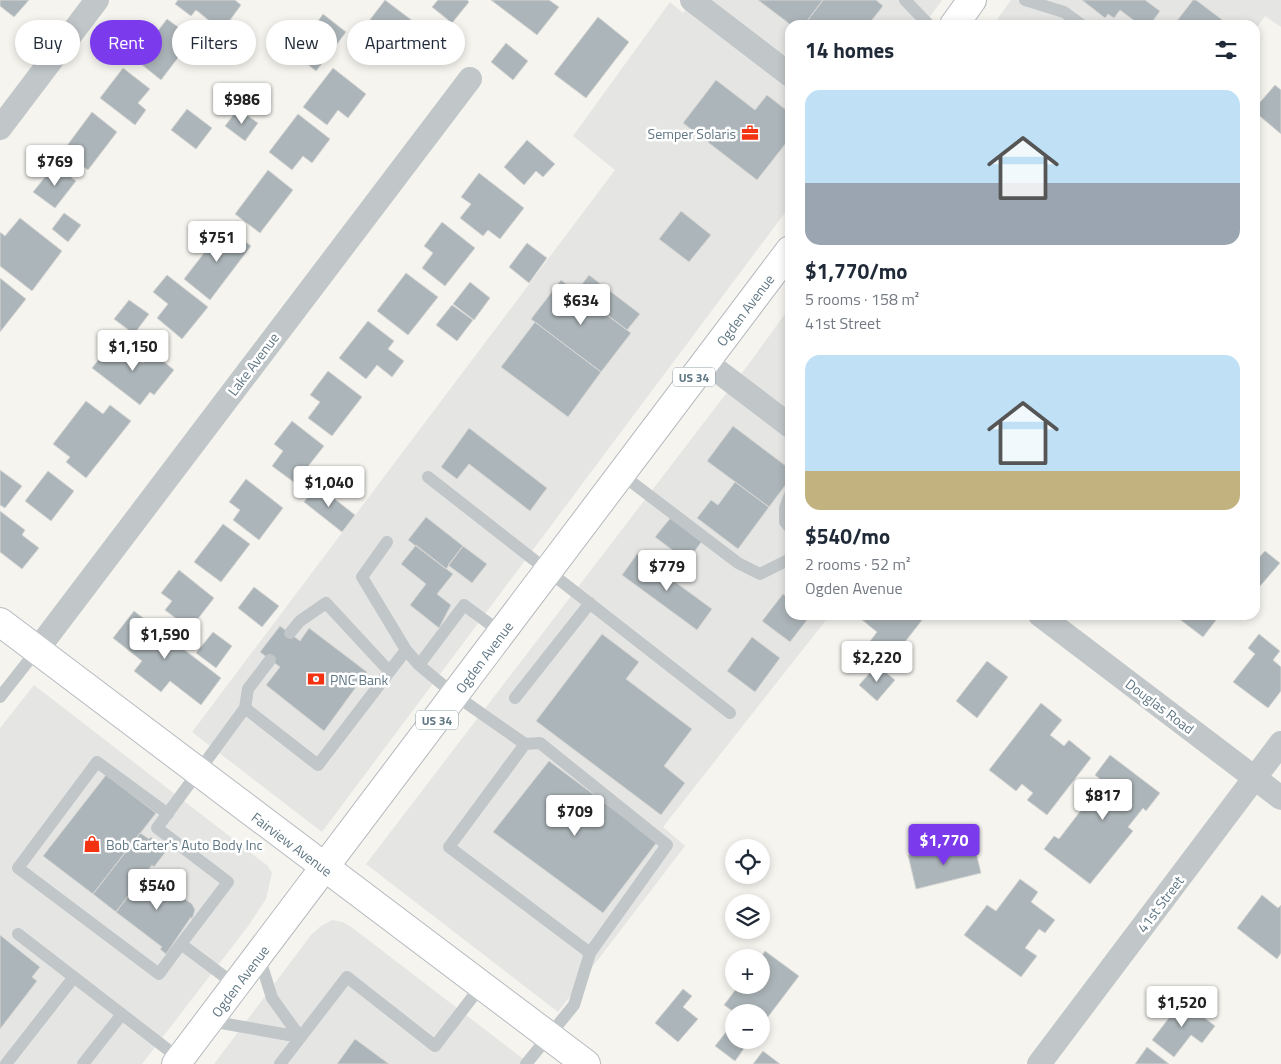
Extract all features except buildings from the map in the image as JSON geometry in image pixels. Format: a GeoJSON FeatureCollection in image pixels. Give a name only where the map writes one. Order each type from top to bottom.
{"type":"FeatureCollection","features":[{"type":"Feature","properties":{"kind":"main road"},"geometry":{"type":"LineString","coordinates":[[958,20],[972,0]]}},
{"type":"Feature","properties":{"kind":"main road","name":"Ogden Avenue"},"geometry":{"type":"LineString","coordinates":[[184,1060],[210,1021],[324,868],[785,257]]}},
{"type":"Feature","properties":{"kind":"main road","name":"Fairview Avenue"},"geometry":{"type":"LineString","coordinates":[[0,622],[586,1064]]}},
{"type":"Feature","properties":{"kind":"street"},"geometry":{"type":"LineString","coordinates":[[0,128],[97,0]]}},
{"type":"Feature","properties":{"kind":"street"},"geometry":{"type":"LineString","coordinates":[[699,2],[785,71]]}},
{"type":"Feature","properties":{"kind":"street","name":"Lake Avenue"},"geometry":{"type":"LineString","coordinates":[[36,650],[470,79]]}},
{"type":"Feature","properties":{"kind":"street"},"geometry":{"type":"LineString","coordinates":[[706,362],[785,422]]}},
{"type":"Feature","properties":{"kind":"street","name":"Douglas Road"},"geometry":{"type":"LineString","coordinates":[[1047,620],[1281,798]]}},
{"type":"Feature","properties":{"kind":"street","name":"41st Street"},"geometry":{"type":"LineString","coordinates":[[1038,1064],[1281,743]]}},
{"type":"Feature","properties":{"kind":"lane"},"geometry":{"type":"LineString","coordinates":[[905,0],[924,20]]}},
{"type":"Feature","properties":{"kind":"lane"},"geometry":{"type":"LineString","coordinates":[[1025,0],[1064,12],[1075,20]]}},
{"type":"Feature","properties":{"kind":"lane"},"geometry":{"type":"LineString","coordinates":[[621,474],[738,563],[760,574],[785,562]]}},
{"type":"Feature","properties":{"kind":"lane"},"geometry":{"type":"LineString","coordinates":[[428,477],[730,713]]}},
{"type":"Feature","properties":{"kind":"lane"},"geometry":{"type":"LineString","coordinates":[[785,508],[785,522]]}},
{"type":"Feature","properties":{"kind":"lane"},"geometry":{"type":"LineString","coordinates":[[387,542],[362,577],[406,650],[419,665],[455,695],[525,744],[540,743],[667,844],[590,953],[574,1005],[526,1064]]}},
{"type":"Feature","properties":{"kind":"lane"},"geometry":{"type":"LineString","coordinates":[[290,633],[300,621],[326,603],[390,671]]}},
{"type":"Feature","properties":{"kind":"lane"},"geometry":{"type":"LineString","coordinates":[[515,698],[590,603]]}},
{"type":"Feature","properties":{"kind":"lane"},"geometry":{"type":"LineString","coordinates":[[419,665],[464,604],[502,633]]}},
{"type":"Feature","properties":{"kind":"lane"},"geometry":{"type":"LineString","coordinates":[[0,697],[36,650]]}},
{"type":"Feature","properties":{"kind":"lane"},"geometry":{"type":"LineString","coordinates":[[245,708],[318,765],[406,650]]}},
{"type":"Feature","properties":{"kind":"lane"},"geometry":{"type":"LineString","coordinates":[[168,814],[98,762],[18,868],[159,974],[228,882],[157,828],[168,814],[245,708],[248,689],[270,660]]}},
{"type":"Feature","properties":{"kind":"lane"},"geometry":{"type":"LineString","coordinates":[[525,744],[449,847],[590,953]]}},
{"type":"Feature","properties":{"kind":"lane"},"geometry":{"type":"LineString","coordinates":[[18,934],[184,1060]]}},
{"type":"Feature","properties":{"kind":"lane"},"geometry":{"type":"LineString","coordinates":[[182,944],[237,986]]}},
{"type":"Feature","properties":{"kind":"lane"},"geometry":{"type":"LineString","coordinates":[[259,956],[272,998],[300,1038]]}},
{"type":"Feature","properties":{"kind":"lane"},"geometry":{"type":"LineString","coordinates":[[6,1064],[74,977]]}},
{"type":"Feature","properties":{"kind":"lane"},"geometry":{"type":"LineString","coordinates":[[280,1064],[348,977],[435,1046],[481,986]]}},
{"type":"Feature","properties":{"kind":"lane"},"geometry":{"type":"LineString","coordinates":[[83,1064],[122,1014]]}},
{"type":"Feature","properties":{"kind":"lane"},"geometry":{"type":"LineString","coordinates":[[210,1021],[300,1038]]}},
{"type":"Feature","properties":{"kind":"shaded area"},"geometry":{"type":"Polygon","coordinates":[[[693,0],[942,0],[928,20],[785,20],[785,213],[322,832],[192,732],[615,170],[573,136],[670,2],[683,13],[693,0]]]}},
{"type":"Feature","properties":{"kind":"shaded area"},"geometry":{"type":"Polygon","coordinates":[[[1011,0],[1281,0],[1281,27],[1265,16],[1260,23],[1260,20],[997,20],[1011,0]]]}},
{"type":"Feature","properties":{"kind":"shaded area"},"geometry":{"type":"Polygon","coordinates":[[[785,314],[785,620],[826,620],[663,827],[685,846],[558,1012],[366,864],[785,314]]]}},
{"type":"Feature","properties":{"kind":"shaded area"},"geometry":{"type":"Polygon","coordinates":[[[34,685],[268,866],[272,873],[266,899],[249,925],[142,1064],[0,1064],[0,728],[34,685]]]}},
{"type":"Feature","properties":{"kind":"shaded area"},"geometry":{"type":"Polygon","coordinates":[[[332,920],[343,922],[354,929],[530,1064],[214,1064],[311,935],[321,926],[332,920]]]}},
{"type":"Feature","properties":{"kind":"place","name":"Semper Solaris"},"geometry":{"type":"Point","coordinates":[750,133]}},
{"type":"Feature","properties":{"kind":"place","name":"PNC Bank"},"geometry":{"type":"Point","coordinates":[316,679]}},
{"type":"Feature","properties":{"kind":"place","name":"Bob Carter's Auto Body Inc"},"geometry":{"type":"Point","coordinates":[92,844]}}]}
